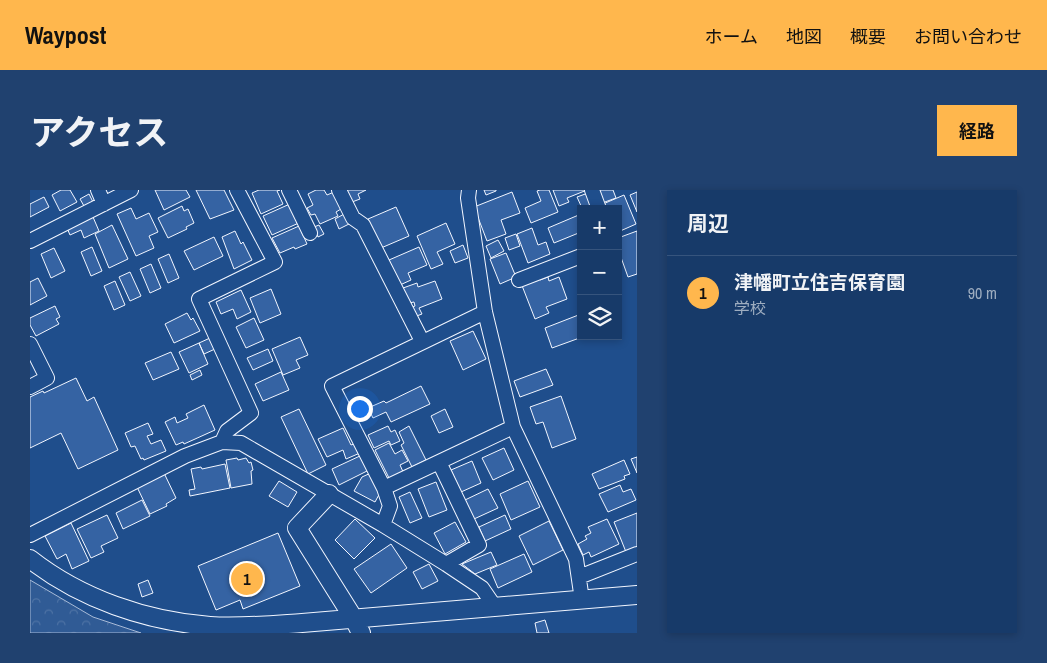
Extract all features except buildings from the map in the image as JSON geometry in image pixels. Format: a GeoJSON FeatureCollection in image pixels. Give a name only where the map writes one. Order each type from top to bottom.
{"type":"FeatureCollection","features":[{"type":"Feature","properties":{"kind":"street"},"geometry":{"type":"LineString","coordinates":[[98,190],[104,204]]}},
{"type":"Feature","properties":{"kind":"street"},"geometry":{"type":"LineString","coordinates":[[31,238],[130,190]]}},
{"type":"Feature","properties":{"kind":"street"},"geometry":{"type":"LineString","coordinates":[[222,442],[227,431],[252,413],[199,299],[275,262],[237,190]]}},
{"type":"Feature","properties":{"kind":"street"},"geometry":{"type":"LineString","coordinates":[[288,190],[310,234]]}},
{"type":"Feature","properties":{"kind":"street"},"geometry":{"type":"LineString","coordinates":[[339,190],[353,218],[363,225],[422,342]]}},
{"type":"Feature","properties":{"kind":"street"},"geometry":{"type":"LineString","coordinates":[[469,190],[468,198],[485,312],[513,427],[576,559],[582,600]]}},
{"type":"Feature","properties":{"kind":"street"},"geometry":{"type":"LineString","coordinates":[[592,190],[598,205]]}},
{"type":"Feature","properties":{"kind":"street"},"geometry":{"type":"LineString","coordinates":[[519,280],[577,258]]}},
{"type":"Feature","properties":{"kind":"street"},"geometry":{"type":"LineString","coordinates":[[383,525],[390,506],[384,488],[332,386],[485,312]]}},
{"type":"Feature","properties":{"kind":"street"},"geometry":{"type":"LineString","coordinates":[[30,344],[47,378],[30,387]]}},
{"type":"Feature","properties":{"kind":"street"},"geometry":{"type":"LineString","coordinates":[[384,488],[513,427]]}},
{"type":"Feature","properties":{"kind":"street"},"geometry":{"type":"LineString","coordinates":[[30,534],[186,456],[222,442],[241,443],[383,525],[446,564],[482,588],[495,607]]}},
{"type":"Feature","properties":{"kind":"street"},"geometry":{"type":"LineString","coordinates":[[439,462],[479,545],[446,564]]}},
{"type":"Feature","properties":{"kind":"street"},"geometry":{"type":"LineString","coordinates":[[328,494],[297,528],[358,626]]}},
{"type":"Feature","properties":{"kind":"street"},"geometry":{"type":"LineString","coordinates":[[579,577],[637,554]]}},
{"type":"Feature","properties":{"kind":"street"},"geometry":{"type":"LineString","coordinates":[[30,559],[92,596],[175,628],[212,626],[358,626],[495,607],[637,595]]}},
{"type":"Feature","properties":{"kind":"green space"},"geometry":{"type":"Polygon","coordinates":[[[30,580],[93,617],[141,633],[30,633],[30,580]]]}},
{"type":"Feature","properties":{"kind":"place","name":"津幡町立住吉保育園"},"geometry":{"type":"Point","coordinates":[247,579]}}]}
